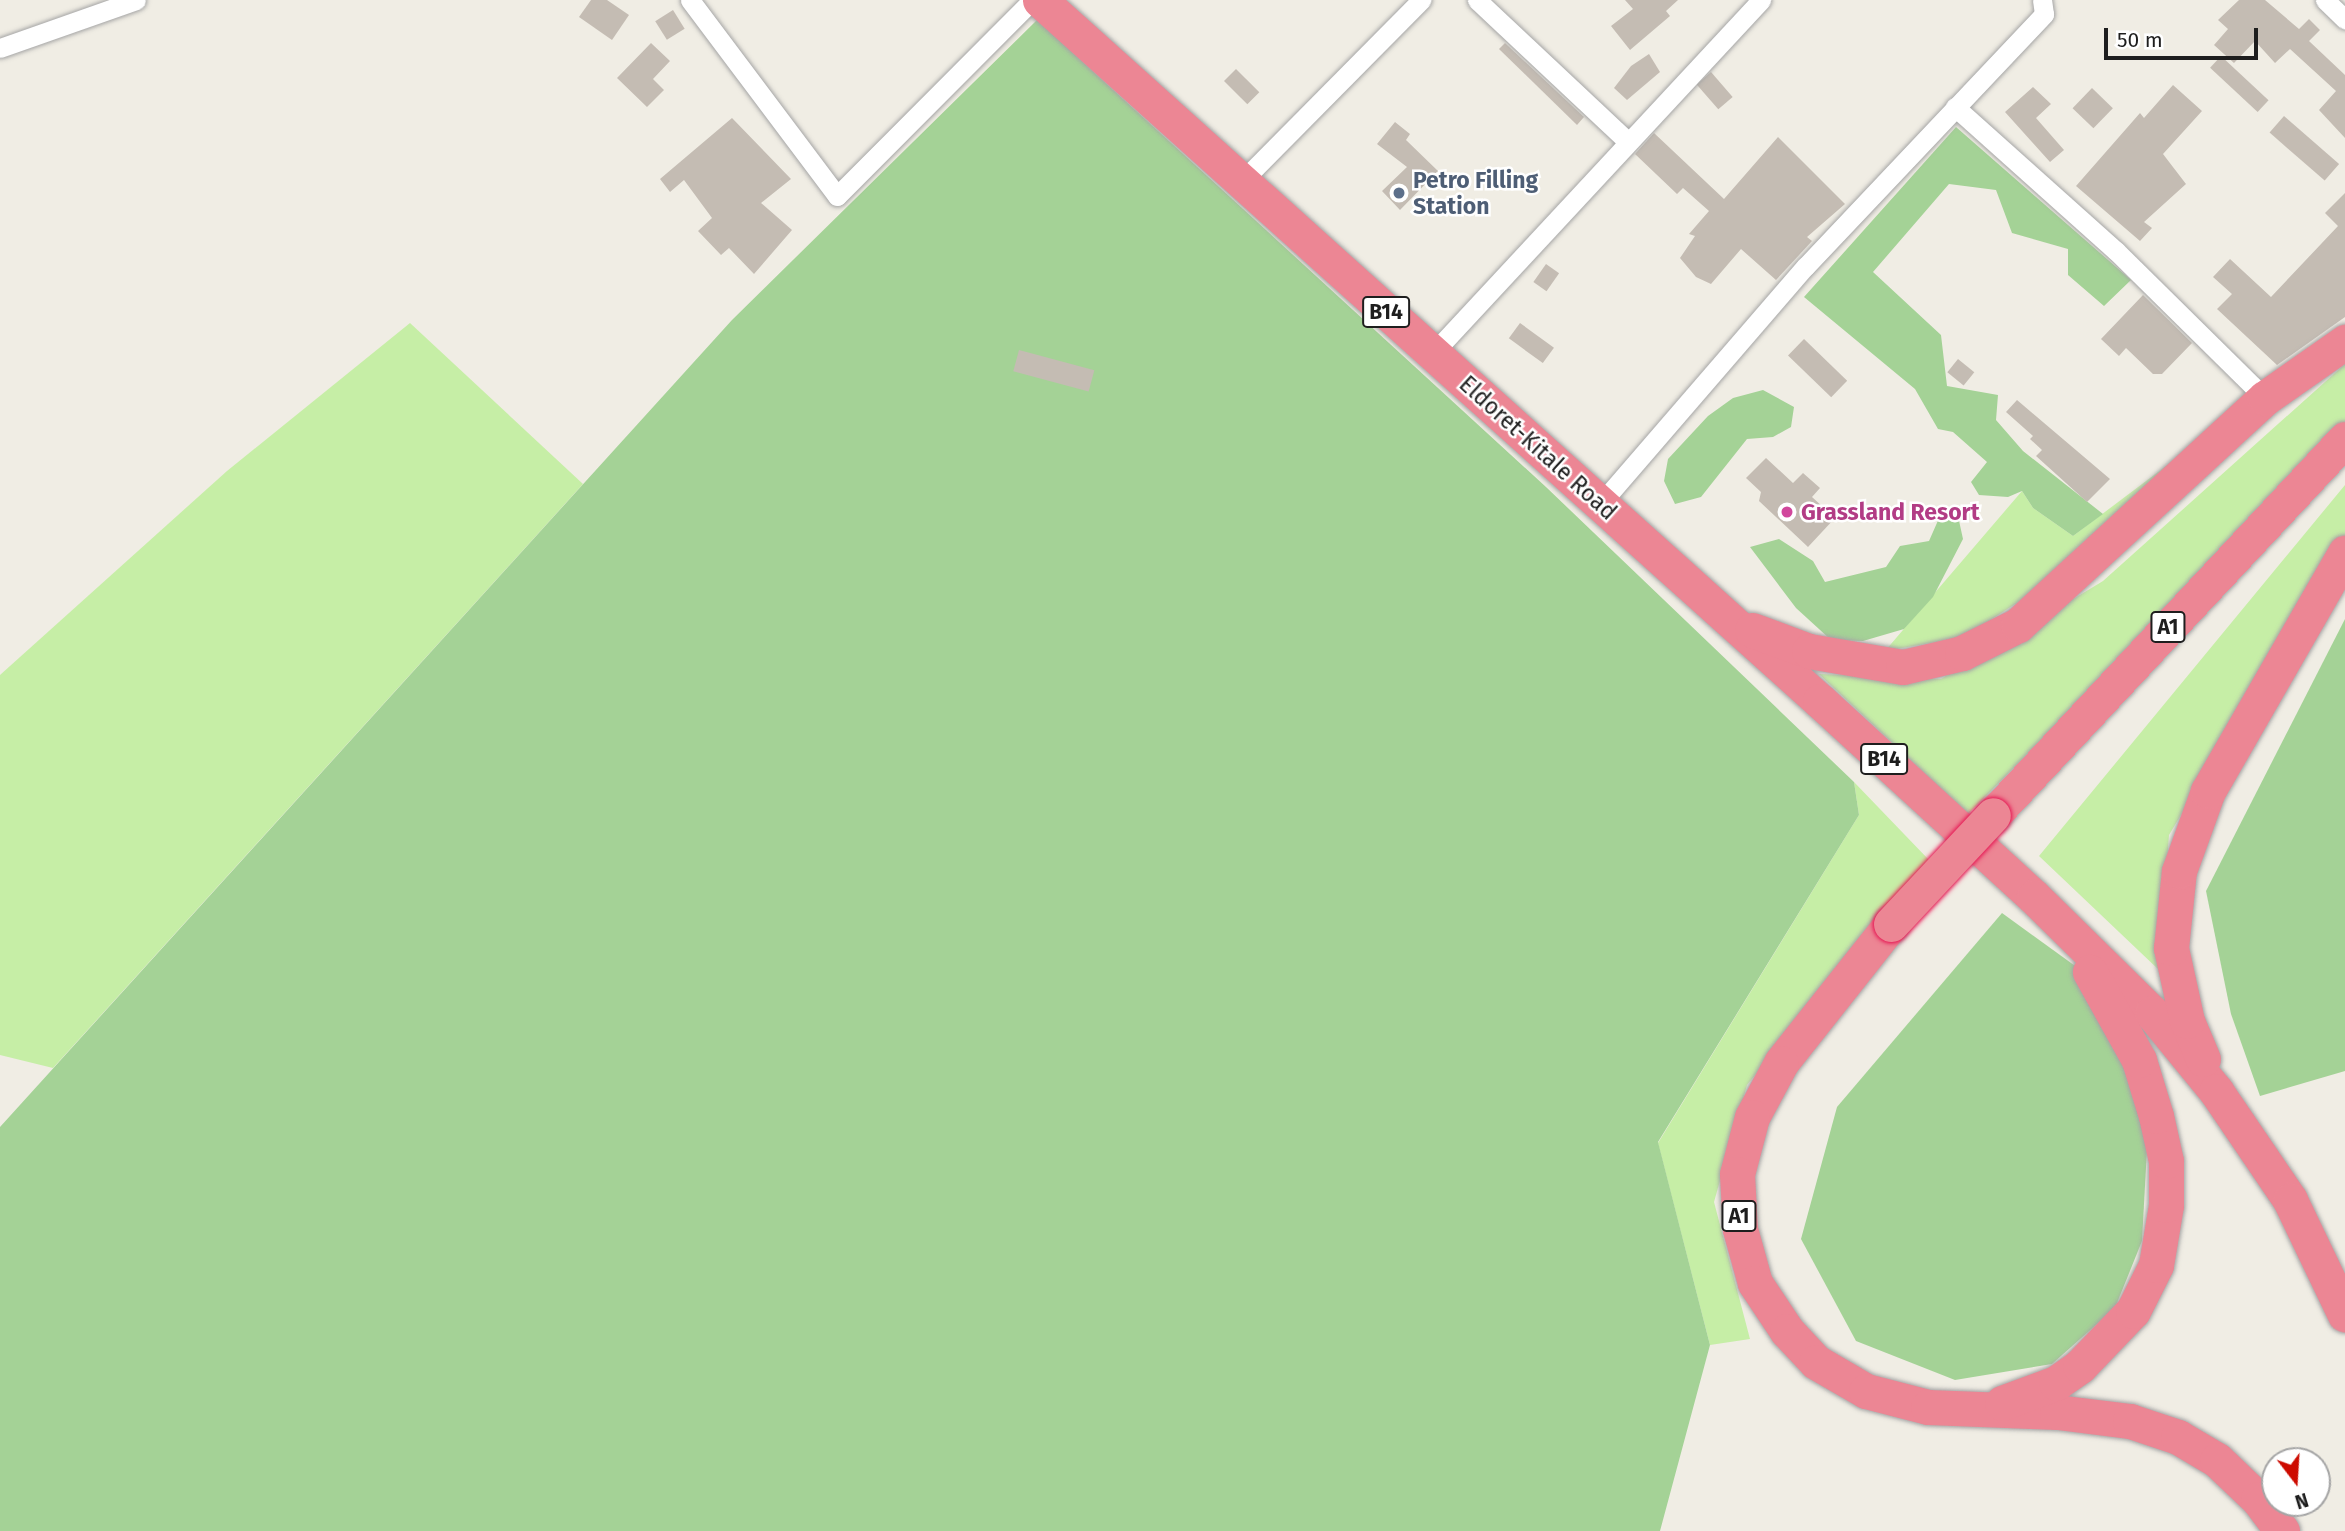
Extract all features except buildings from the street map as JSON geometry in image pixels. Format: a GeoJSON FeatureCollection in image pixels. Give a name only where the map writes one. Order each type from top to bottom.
{"type":"FeatureCollection","features":[{"type":"Feature","properties":{"kind":"highway","name":"Eldoret-Kitale Road"},"geometry":{"type":"LineString","coordinates":[[1040,0],[1601,503],[2034,897]]}},
{"type":"Feature","properties":{"kind":"highway"},"geometry":{"type":"LineString","coordinates":[[1732,623],[1809,651],[1903,667],[1962,653],[2018,625],[2265,398],[2345,342]]}},
{"type":"Feature","properties":{"kind":"highway","name":"A1"},"geometry":{"type":"LineString","coordinates":[[2282,1531],[2259,1499],[2217,1460],[2178,1437],[2130,1421],[2057,1412],[1928,1407],[1866,1391],[1816,1362],[1787,1331],[1755,1283],[1740,1229],[1737,1174],[1752,1117],[1781,1063],[1891,924],[2345,439]]}},
{"type":"Feature","properties":{"kind":"highway"},"geometry":{"type":"LineString","coordinates":[[2216,1091],[2187,1021],[2171,948],[2179,871],[2208,790],[2345,553]]}},
{"type":"Feature","properties":{"kind":"highway"},"geometry":{"type":"LineString","coordinates":[[2034,897],[2152,1013],[2216,1091],[2290,1200],[2345,1315]]}},
{"type":"Feature","properties":{"kind":"highway","name":"A1"},"geometry":{"type":"LineString","coordinates":[[1978,1410],[2056,1383],[2110,1339],[2133,1311],[2157,1265],[2166,1205],[2166,1161],[2139,1060],[2082,959],[2034,897]]}},
{"type":"Feature","properties":{"kind":"street"},"geometry":{"type":"LineString","coordinates":[[0,48],[136,0]]}},
{"type":"Feature","properties":{"kind":"street"},"geometry":{"type":"LineString","coordinates":[[690,0],[837,196],[1032,0]]}},
{"type":"Feature","properties":{"kind":"street"},"geometry":{"type":"LineString","coordinates":[[1242,181],[1420,0]]}},
{"type":"Feature","properties":{"kind":"street"},"geometry":{"type":"LineString","coordinates":[[1477,0],[1627,141]]}},
{"type":"Feature","properties":{"kind":"street"},"geometry":{"type":"LineString","coordinates":[[1433,353],[1627,141],[1761,0]]}},
{"type":"Feature","properties":{"kind":"street"},"geometry":{"type":"LineString","coordinates":[[1601,503],[1805,267],[2044,14],[2042,0]]}},
{"type":"Feature","properties":{"kind":"street"},"geometry":{"type":"LineString","coordinates":[[2325,0],[2345,19]]}},
{"type":"Feature","properties":{"kind":"street"},"geometry":{"type":"LineString","coordinates":[[1955,107],[2116,251],[2265,398]]}},
{"type":"Feature","properties":{"kind":"green space"},"geometry":{"type":"Polygon","coordinates":[[[1037,20],[1546,487],[1854,782],[1859,815],[1658,1142],[1710,1345],[1660,1531],[0,1531],[0,1127],[732,320],[1037,20]]]}},
{"type":"Feature","properties":{"kind":"green space"},"geometry":{"type":"Polygon","coordinates":[[[1956,127],[2131,280],[2104,306],[2068,275],[2068,249],[2012,233],[1996,190],[1949,184],[1873,272],[1941,335],[1947,386],[1998,395],[1996,420],[2023,451],[2103,514],[2073,536],[2033,508],[2022,491],[2008,497],[1979,495],[1971,482],[1987,462],[1953,432],[1938,429],[1915,389],[1804,297],[1956,127]]]}},
{"type":"Feature","properties":{"kind":"green space"},"geometry":{"type":"Polygon","coordinates":[[[410,323],[583,484],[53,1068],[0,1055],[0,675],[227,471],[410,323]]]}},
{"type":"Feature","properties":{"kind":"green space"},"geometry":{"type":"Polygon","coordinates":[[[2345,364],[2345,432],[1968,814],[1819,674],[1941,679],[2103,581],[2345,364]]]}},
{"type":"Feature","properties":{"kind":"green space"},"geometry":{"type":"Polygon","coordinates":[[[1763,390],[1794,407],[1791,427],[1773,437],[1747,439],[1701,497],[1675,504],[1664,481],[1668,459],[1708,416],[1733,398],[1763,390]]]}},
{"type":"Feature","properties":{"kind":"green space"},"geometry":{"type":"Polygon","coordinates":[[[2170,463],[2026,597],[1964,637],[1885,651],[2022,491],[2033,508],[2073,536],[2170,463]]]}},
{"type":"Feature","properties":{"kind":"green space"},"geometry":{"type":"Polygon","coordinates":[[[2345,485],[2345,540],[2169,835],[2159,970],[2039,856],[2345,485]]]}},
{"type":"Feature","properties":{"kind":"green space"},"geometry":{"type":"Polygon","coordinates":[[[1940,516],[1958,516],[1963,539],[1933,597],[1904,629],[1863,641],[1831,640],[1796,608],[1750,547],[1779,539],[1813,561],[1825,582],[1886,567],[1900,546],[1929,541],[1940,516]]]}},
{"type":"Feature","properties":{"kind":"green space"},"geometry":{"type":"Polygon","coordinates":[[[2345,619],[2345,1071],[2260,1096],[2231,1014],[2206,891],[2345,619]]]}},
{"type":"Feature","properties":{"kind":"green space"},"geometry":{"type":"Polygon","coordinates":[[[1854,782],[1929,860],[1747,1085],[1714,1202],[1750,1339],[1710,1345],[1658,1143],[1859,815],[1854,782]]]}},
{"type":"Feature","properties":{"kind":"green space"},"geometry":{"type":"Polygon","coordinates":[[[2002,913],[2078,968],[2131,1075],[2147,1149],[2142,1241],[2115,1308],[2052,1364],[1955,1380],[1856,1341],[1801,1239],[1837,1107],[2002,913]]]}},
{"type":"Feature","properties":{"kind":"place","name":"Petro Filling Station"},"geometry":{"type":"Point","coordinates":[1399,193]}},
{"type":"Feature","properties":{"kind":"place","name":"Grassland Resort"},"geometry":{"type":"Point","coordinates":[1787,512]}}]}
